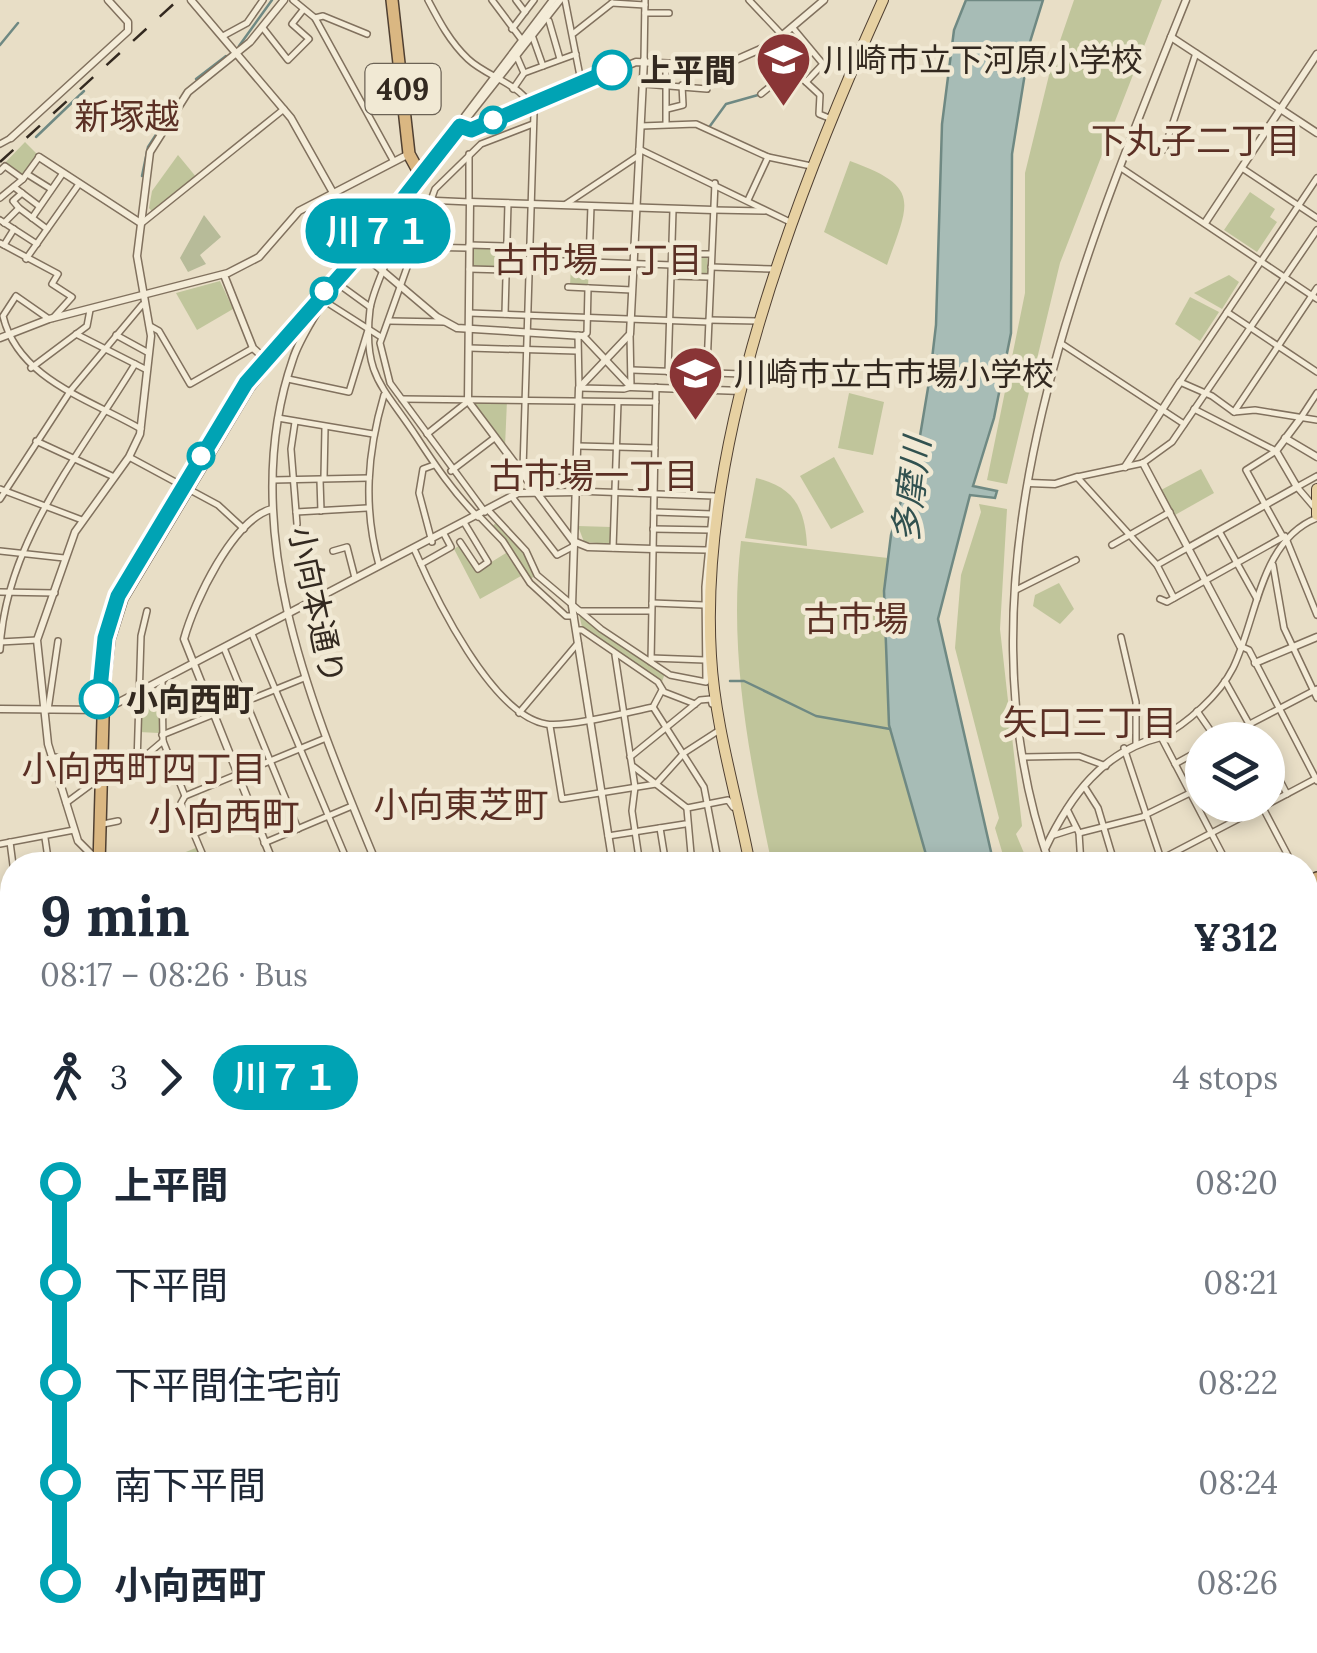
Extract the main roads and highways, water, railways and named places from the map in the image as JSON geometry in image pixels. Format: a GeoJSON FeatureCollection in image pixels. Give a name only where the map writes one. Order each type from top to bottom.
{"type":"FeatureCollection","features":[{"type":"Feature","properties":{"kind":"highway","name":"409"},"geometry":{"type":"LineString","coordinates":[[347,269],[421,176],[410,154],[392,0]]}},
{"type":"Feature","properties":{"kind":"highway"},"geometry":{"type":"LineString","coordinates":[[185,488],[249,386],[297,324],[324,300],[347,269]]}},
{"type":"Feature","properties":{"kind":"highway"},"geometry":{"type":"LineString","coordinates":[[99,852],[102,711],[110,639],[122,598],[264,358],[347,269]]}},
{"type":"Feature","properties":{"kind":"highway"},"geometry":{"type":"LineString","coordinates":[[98,852],[102,711]]}},
{"type":"Feature","properties":{"kind":"main road"},"geometry":{"type":"LineString","coordinates":[[745,852],[721,730],[710,641],[715,530],[742,391],[776,272],[883,0]]}},
{"type":"Feature","properties":{"kind":"main road"},"geometry":{"type":"LineString","coordinates":[[1316,514],[1317,488]]}},
{"type":"Feature","properties":{"kind":"water","name":"多摩川"},"geometry":{"type":"Polygon","coordinates":[[[966,0],[1043,0],[1030,42],[1012,154],[1011,333],[994,418],[973,486],[997,491],[995,498],[970,495],[938,619],[991,852],[925,852],[889,725],[884,591],[891,535],[920,436],[930,376],[936,325],[942,124],[954,30],[966,0]]]}},
{"type":"Feature","properties":{"kind":"waterway"},"geometry":{"type":"LineString","coordinates":[[239,46],[272,0]]}},
{"type":"Feature","properties":{"kind":"waterway"},"geometry":{"type":"LineString","coordinates":[[0,45],[18,23]]}},
{"type":"Feature","properties":{"kind":"waterway"},"geometry":{"type":"LineString","coordinates":[[196,79],[226,56]]}},
{"type":"Feature","properties":{"kind":"waterway"},"geometry":{"type":"LineString","coordinates":[[36,137],[84,91]]}},
{"type":"Feature","properties":{"kind":"waterway"},"geometry":{"type":"LineString","coordinates":[[710,126],[726,104],[758,95]]}},
{"type":"Feature","properties":{"kind":"waterway"},"geometry":{"type":"LineString","coordinates":[[142,176],[148,147],[163,124]]}},
{"type":"Feature","properties":{"kind":"waterway"},"geometry":{"type":"LineString","coordinates":[[730,681],[744,681],[816,716],[890,729]]}},
{"type":"Feature","properties":{"kind":"railway"},"geometry":{"type":"LineString","coordinates":[[0,162],[178,0]]}},
{"type":"Feature","properties":{"kind":"place","name":"上平間"},"geometry":{"type":"Point","coordinates":[612,70]}},
{"type":"Feature","properties":{"kind":"place","name":"川崎市立下河原小学校"},"geometry":{"type":"Point","coordinates":[784,108]}},
{"type":"Feature","properties":{"kind":"place","name":"川崎市立古市場小学校"},"geometry":{"type":"Point","coordinates":[695,422]}},
{"type":"Feature","properties":{"kind":"place","name":"小向西町"},"geometry":{"type":"Point","coordinates":[99,699]}},
{"type":"Feature","properties":{"kind":"district","name":"新塚越"},"geometry":{"type":"Point","coordinates":[127,116]}},
{"type":"Feature","properties":{"kind":"district","name":"下丸子二丁目"},"geometry":{"type":"Point","coordinates":[1196,140]}},
{"type":"Feature","properties":{"kind":"district","name":"古市場二丁目"},"geometry":{"type":"Point","coordinates":[598,259]}},
{"type":"Feature","properties":{"kind":"district","name":"古市場一丁目"},"geometry":{"type":"Point","coordinates":[594,475]}},
{"type":"Feature","properties":{"kind":"district","name":"古市場"},"geometry":{"type":"Point","coordinates":[856,618]}},
{"type":"Feature","properties":{"kind":"district","name":"矢口三丁目"},"geometry":{"type":"Point","coordinates":[1090,722]}},
{"type":"Feature","properties":{"kind":"district","name":"小向西町四丁目"},"geometry":{"type":"Point","coordinates":[144,768]}},
{"type":"Feature","properties":{"kind":"district","name":"小向東芝町"},"geometry":{"type":"Point","coordinates":[461,804]}},
{"type":"Feature","properties":{"kind":"district","name":"小向西町"},"geometry":{"type":"Point","coordinates":[224,816]}}]}
